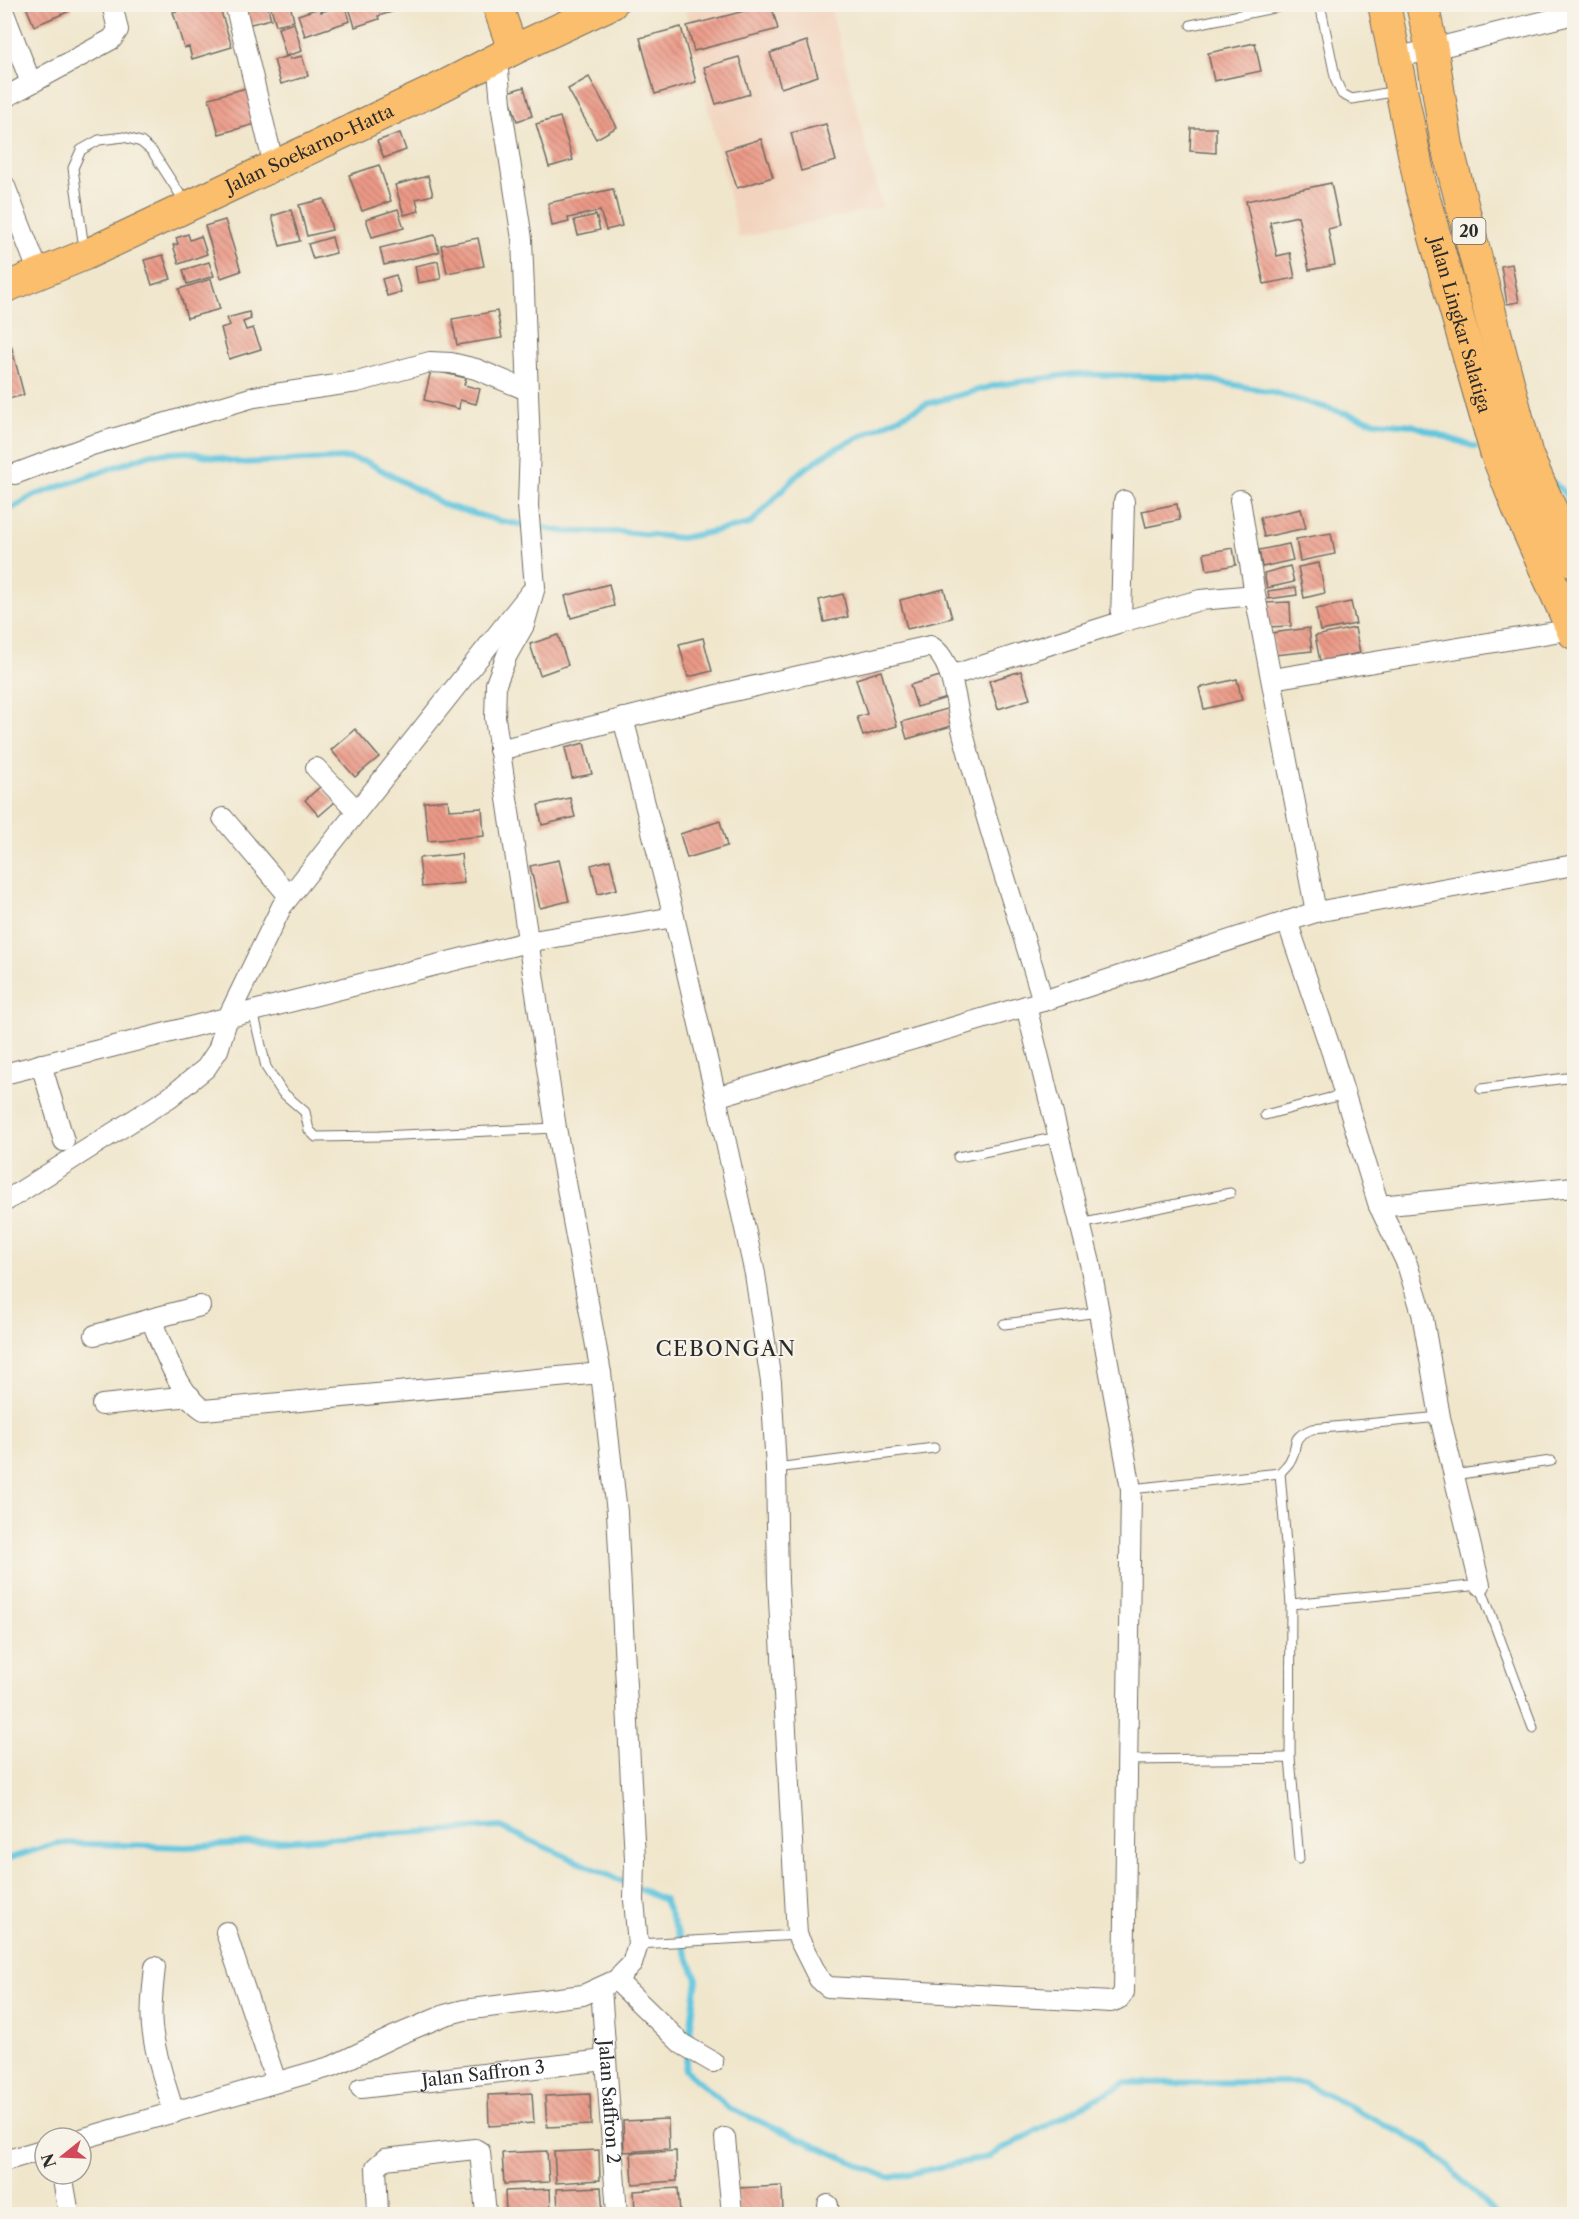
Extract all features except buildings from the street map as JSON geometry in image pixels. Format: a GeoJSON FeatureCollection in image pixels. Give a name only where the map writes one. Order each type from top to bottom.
{"type":"FeatureCollection","features":[{"type":"Feature","properties":{"kind":"highway","name":"Jalan Lingkar Salatiga"},"geometry":{"type":"LineString","coordinates":[[1384,4],[1421,188],[1496,452],[1519,510],[1574,631]]}},
{"type":"Feature","properties":{"kind":"highway","name":"Jalan Lingkar Salatiga"},"geometry":{"type":"LineString","coordinates":[[1422,4],[1432,50],[1447,146],[1527,456],[1575,561]]}},
{"type":"Feature","properties":{"kind":"main road"},"geometry":{"type":"LineString","coordinates":[[498,4],[505,55]]}},
{"type":"Feature","properties":{"kind":"main road","name":"Jalan Soekarno-Hatta"},"geometry":{"type":"LineString","coordinates":[[4,288],[85,255],[602,7]]}},
{"type":"Feature","properties":{"kind":"street"},"geometry":{"type":"LineString","coordinates":[[4,98],[114,37],[118,30],[112,4]]}},
{"type":"Feature","properties":{"kind":"street"},"geometry":{"type":"LineString","coordinates":[[235,4],[274,166]]}},
{"type":"Feature","properties":{"kind":"street"},"geometry":{"type":"LineString","coordinates":[[4,13],[31,83]]}},
{"type":"Feature","properties":{"kind":"street"},"geometry":{"type":"LineString","coordinates":[[1396,58],[1575,14]]}},
{"type":"Feature","properties":{"kind":"street"},"geometry":{"type":"LineString","coordinates":[[93,2136],[333,2066],[393,2037],[455,2013],[583,1995],[609,1984],[632,1964],[638,1944],[634,1900],[635,1859],[617,1512],[601,1373],[556,1128],[495,718],[496,684],[507,655],[524,625],[535,587],[528,506],[530,444],[527,321],[522,239],[501,103],[505,55]]}},
{"type":"Feature","properties":{"kind":"street"},"geometry":{"type":"LineString","coordinates":[[4,184],[39,273]]}},
{"type":"Feature","properties":{"kind":"street"},"geometry":{"type":"LineString","coordinates":[[15,474],[92,445],[254,397],[357,382],[430,362],[451,363],[476,369],[527,390]]}},
{"type":"Feature","properties":{"kind":"street"},"geometry":{"type":"LineString","coordinates":[[1239,500],[1316,912]]}},
{"type":"Feature","properties":{"kind":"street"},"geometry":{"type":"LineString","coordinates":[[1121,622],[1124,501]]}},
{"type":"Feature","properties":{"kind":"street"},"geometry":{"type":"LineString","coordinates":[[4,1202],[170,1097],[206,1068],[218,1050],[228,1017],[289,896],[535,587]]}},
{"type":"Feature","properties":{"kind":"street"},"geometry":{"type":"LineString","coordinates":[[950,676],[1121,622],[1200,600],[1255,595]]}},
{"type":"Feature","properties":{"kind":"street"},"geometry":{"type":"LineString","coordinates":[[1272,679],[1574,631]]}},
{"type":"Feature","properties":{"kind":"street"},"geometry":{"type":"LineString","coordinates":[[499,750],[623,718],[930,646],[943,656],[1035,1004],[1059,1137],[1090,1263],[1131,1490],[1124,1992],[1119,1999],[1111,2002],[828,1987],[819,1979],[797,1935],[778,1572],[776,1468],[771,1382],[755,1274],[716,1096],[674,917],[623,718]]}},
{"type":"Feature","properties":{"kind":"street"},"geometry":{"type":"LineString","coordinates":[[316,768],[357,811]]}},
{"type":"Feature","properties":{"kind":"street"},"geometry":{"type":"LineString","coordinates":[[223,818],[289,896]]}},
{"type":"Feature","properties":{"kind":"street"},"geometry":{"type":"LineString","coordinates":[[716,1096],[1035,1004],[1316,912],[1575,865]]}},
{"type":"Feature","properties":{"kind":"street"},"geometry":{"type":"LineString","coordinates":[[4,1074],[527,942],[674,917]]}},
{"type":"Feature","properties":{"kind":"street"},"geometry":{"type":"LineString","coordinates":[[1287,921],[1310,984],[1379,1206],[1407,1264],[1422,1313],[1440,1416],[1480,1586]]}},
{"type":"Feature","properties":{"kind":"street"},"geometry":{"type":"LineString","coordinates":[[41,1064],[64,1141]]}},
{"type":"Feature","properties":{"kind":"street"},"geometry":{"type":"LineString","coordinates":[[1379,1206],[1575,1186]]}},
{"type":"Feature","properties":{"kind":"street"},"geometry":{"type":"LineString","coordinates":[[95,1335],[200,1306]]}},
{"type":"Feature","properties":{"kind":"street"},"geometry":{"type":"LineString","coordinates":[[151,1319],[171,1366],[195,1405],[204,1410],[601,1373]]}},
{"type":"Feature","properties":{"kind":"street"},"geometry":{"type":"LineString","coordinates":[[102,1405],[190,1396]]}},
{"type":"Feature","properties":{"kind":"street"},"geometry":{"type":"LineString","coordinates":[[226,1932],[276,2082]]}},
{"type":"Feature","properties":{"kind":"street"},"geometry":{"type":"LineString","coordinates":[[155,1967],[151,2002],[152,2027],[155,2046],[174,2113]]}},
{"type":"Feature","properties":{"kind":"street"},"geometry":{"type":"LineString","coordinates":[[609,1984],[682,2044],[706,2058]]}},
{"type":"Feature","properties":{"kind":"street","name":"Jalan Saffron 2"},"geometry":{"type":"LineString","coordinates":[[609,1984],[606,2060],[617,2214]]}},
{"type":"Feature","properties":{"kind":"street","name":"Jalan Saffron 3"},"geometry":{"type":"LineString","coordinates":[[361,2088],[606,2060]]}},
{"type":"Feature","properties":{"kind":"street"},"geometry":{"type":"LineString","coordinates":[[725,2138],[732,2214]]}},
{"type":"Feature","properties":{"kind":"street"},"geometry":{"type":"LineString","coordinates":[[378,2214],[375,2170],[380,2162],[385,2159],[475,2149],[480,2154],[486,2214]]}},
{"type":"Feature","properties":{"kind":"street"},"geometry":{"type":"LineString","coordinates":[[4,2162],[33,2153]]}},
{"type":"Feature","properties":{"kind":"street"},"geometry":{"type":"LineString","coordinates":[[64,2186],[69,2214]]}},
{"type":"Feature","properties":{"kind":"lane"},"geometry":{"type":"LineString","coordinates":[[1191,25],[1293,4]]}},
{"type":"Feature","properties":{"kind":"lane"},"geometry":{"type":"LineString","coordinates":[[1320,4],[1336,81],[1342,94],[1352,99],[1402,90]]}},
{"type":"Feature","properties":{"kind":"lane"},"geometry":{"type":"LineString","coordinates":[[85,255],[73,168],[81,150],[99,140],[124,137],[141,142],[152,151],[188,206]]}},
{"type":"Feature","properties":{"kind":"lane"},"geometry":{"type":"LineString","coordinates":[[252,1011],[266,1067],[282,1092],[304,1112],[309,1130],[316,1137],[556,1128]]}},
{"type":"Feature","properties":{"kind":"lane"},"geometry":{"type":"LineString","coordinates":[[1481,1089],[1575,1077]]}},
{"type":"Feature","properties":{"kind":"lane"},"geometry":{"type":"LineString","coordinates":[[1265,1115],[1345,1094]]}},
{"type":"Feature","properties":{"kind":"lane"},"geometry":{"type":"LineString","coordinates":[[958,1157],[1059,1137]]}},
{"type":"Feature","properties":{"kind":"lane"},"geometry":{"type":"LineString","coordinates":[[1080,1224],[1230,1193]]}},
{"type":"Feature","properties":{"kind":"lane"},"geometry":{"type":"LineString","coordinates":[[1004,1324],[1099,1312]]}},
{"type":"Feature","properties":{"kind":"lane"},"geometry":{"type":"LineString","coordinates":[[1131,1490],[1280,1473],[1291,1460],[1294,1445],[1300,1434],[1312,1429],[1440,1416]]}},
{"type":"Feature","properties":{"kind":"lane"},"geometry":{"type":"LineString","coordinates":[[776,1468],[934,1448]]}},
{"type":"Feature","properties":{"kind":"lane"},"geometry":{"type":"LineString","coordinates":[[1453,1475],[1551,1461]]}},
{"type":"Feature","properties":{"kind":"lane"},"geometry":{"type":"LineString","coordinates":[[1280,1473],[1291,1604],[1290,1758],[1299,1859]]}},
{"type":"Feature","properties":{"kind":"lane"},"geometry":{"type":"LineString","coordinates":[[1291,1604],[1480,1586],[1533,1728]]}},
{"type":"Feature","properties":{"kind":"lane"},"geometry":{"type":"LineString","coordinates":[[1127,1760],[1290,1758]]}},
{"type":"Feature","properties":{"kind":"lane"},"geometry":{"type":"LineString","coordinates":[[638,1944],[797,1935]]}},
{"type":"Feature","properties":{"kind":"shaded area"},"geometry":{"type":"Polygon","coordinates":[[[698,4],[830,5],[882,207],[739,238],[685,8],[698,4]]]}},
{"type":"Feature","properties":{"kind":"waterway"},"geometry":{"type":"LineString","coordinates":[[4,513],[33,496],[151,454],[188,452],[242,463],[348,458],[367,462],[447,506],[500,521],[567,532],[622,532],[681,538],[750,524],[799,473],[829,452],[926,404],[997,385],[1074,374],[1200,378],[1271,392],[1376,422],[1412,425],[1475,447]]}},
{"type":"Feature","properties":{"kind":"waterway"},"geometry":{"type":"LineString","coordinates":[[1554,483],[1574,503]]}},
{"type":"Feature","properties":{"kind":"waterway"},"geometry":{"type":"LineString","coordinates":[[4,1860],[57,1843],[186,1847],[500,1827],[664,1900],[697,1979],[685,2070],[729,2108],[889,2178],[988,2157],[1125,2083],[1302,2082],[1430,2148],[1495,2214]]}},
{"type":"Feature","properties":{"kind":"district","name":"CEBONGAN"},"geometry":{"type":"Point","coordinates":[726,1349]}}]}
